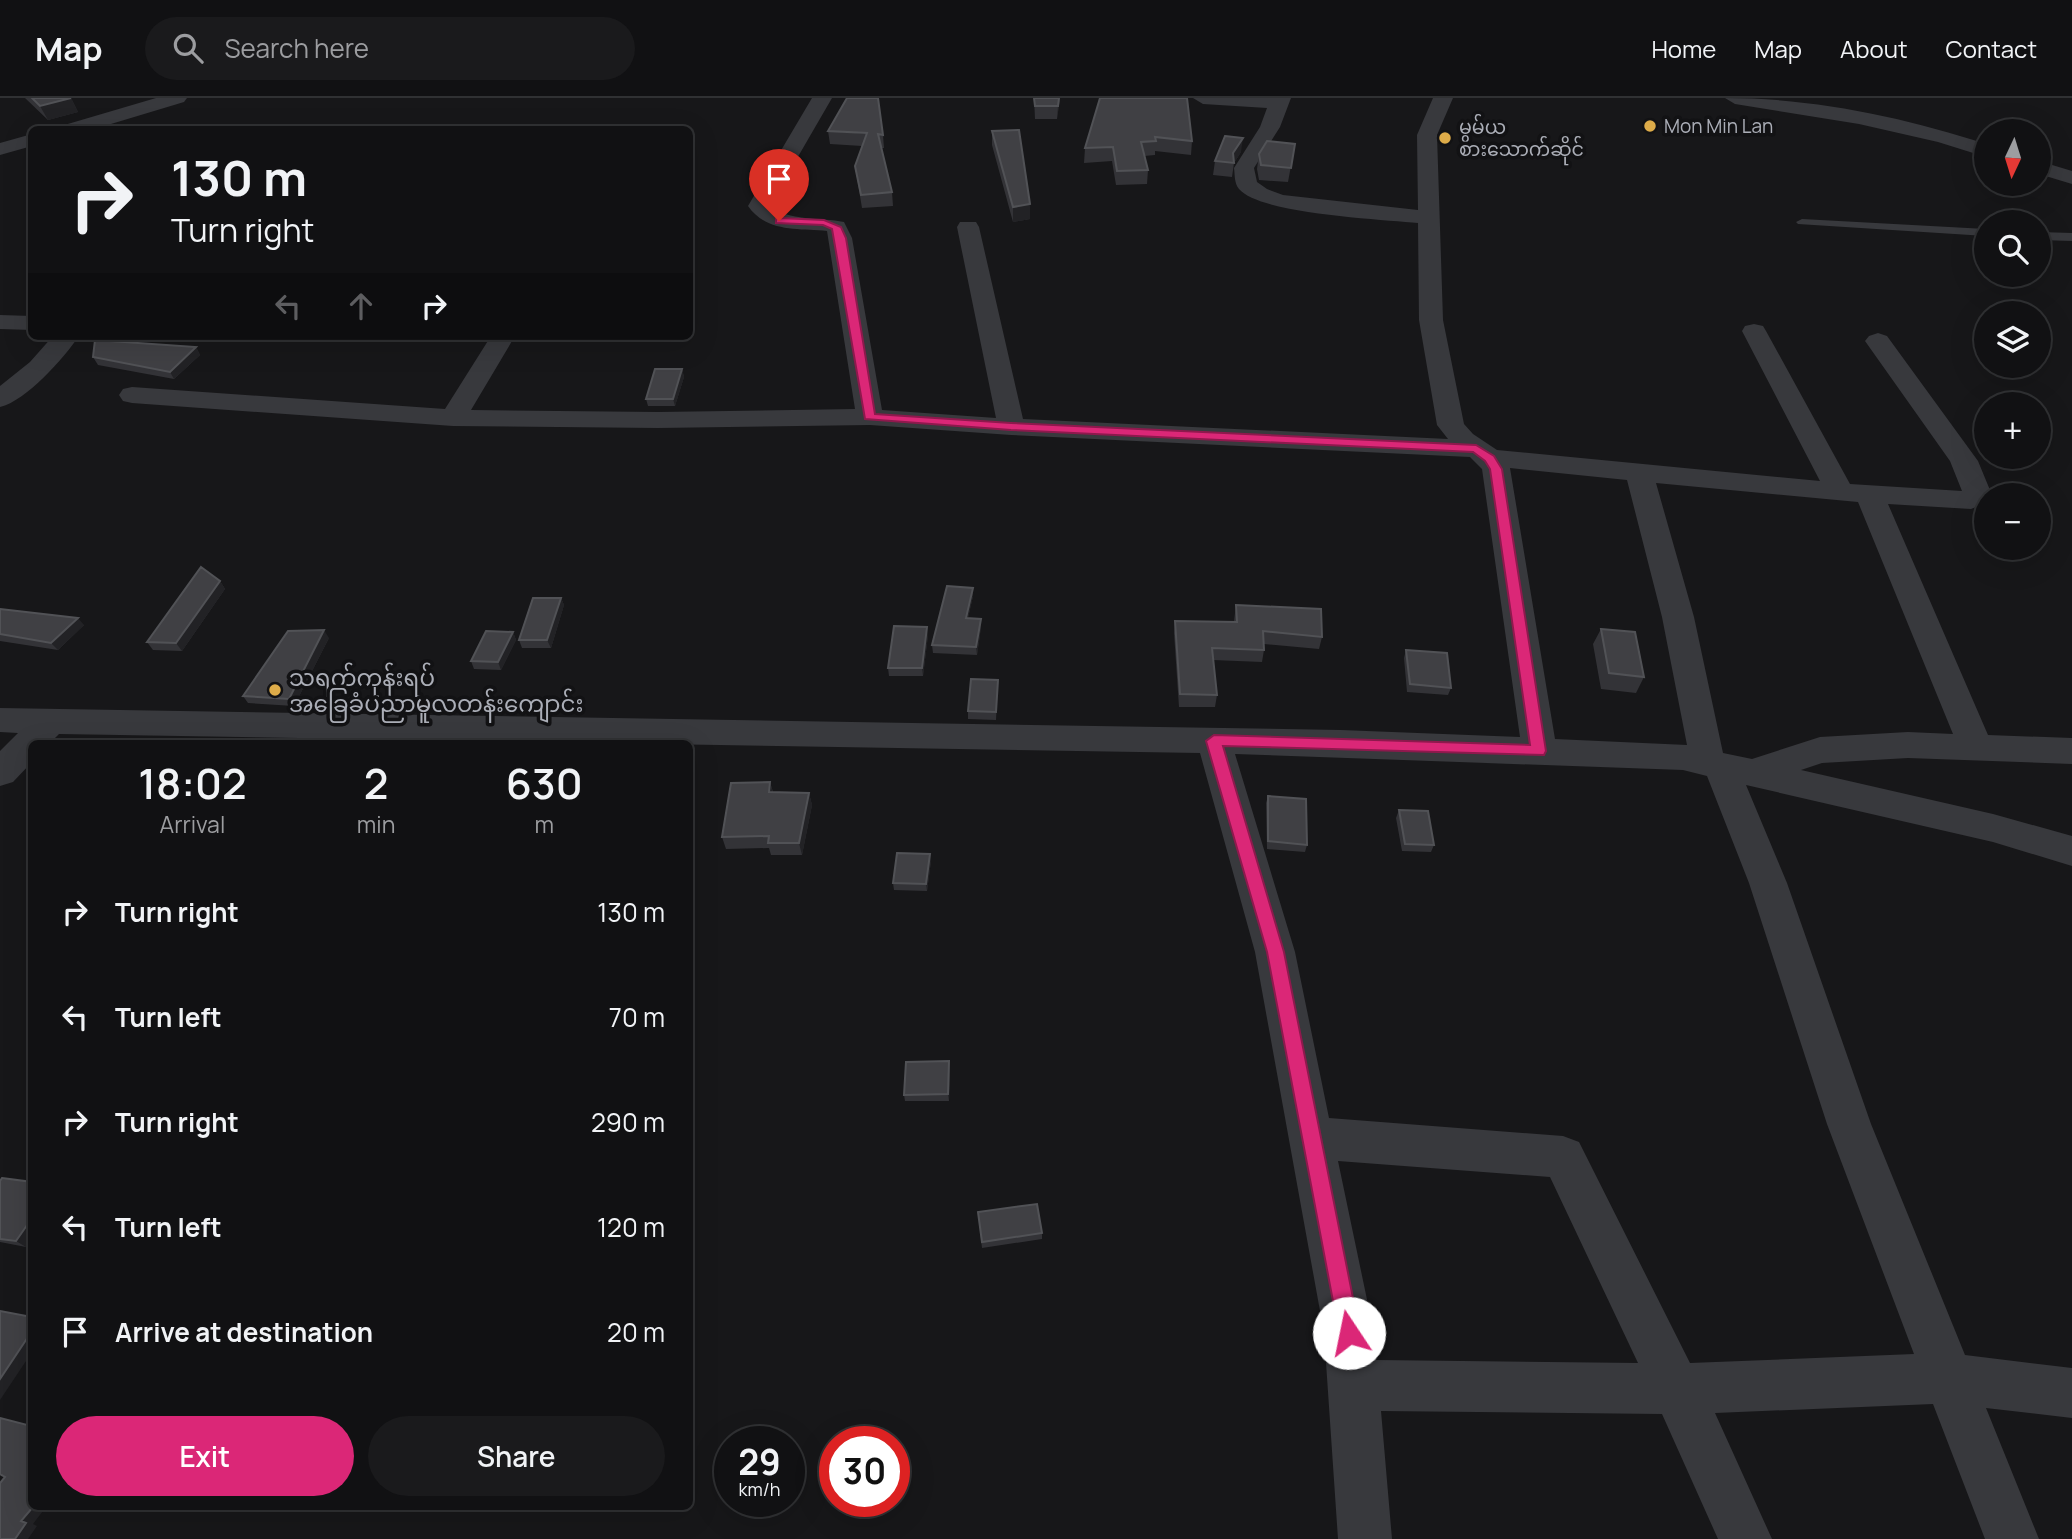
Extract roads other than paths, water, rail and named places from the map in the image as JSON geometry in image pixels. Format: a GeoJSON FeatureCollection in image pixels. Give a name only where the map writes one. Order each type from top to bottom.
{"type":"FeatureCollection","features":[{"type":"Feature","properties":{"kind":"street"},"geometry":{"type":"LineString","coordinates":[[82,126],[177,98]]}},
{"type":"Feature","properties":{"kind":"street"},"geometry":{"type":"LineString","coordinates":[[822,98],[759,206],[767,217],[779,221],[824,223],[836,227],[841,238],[870,417]]}},
{"type":"Feature","properties":{"kind":"street"},"geometry":{"type":"LineString","coordinates":[[1203,98],[1281,100],[1270,127],[1244,168],[1247,185],[1259,194],[1280,201],[1429,218]]}},
{"type":"Feature","properties":{"kind":"street"},"geometry":{"type":"LineString","coordinates":[[1443,98],[1427,135],[1431,320],[1451,425],[1463,440],[1483,454],[1496,469],[1539,751]]}},
{"type":"Feature","properties":{"kind":"street"},"geometry":{"type":"LineString","coordinates":[[1735,98],[1859,118],[1974,146]]}},
{"type":"Feature","properties":{"kind":"street"},"geometry":{"type":"LineString","coordinates":[[0,149],[28,141]]}},
{"type":"Feature","properties":{"kind":"street"},"geometry":{"type":"LineString","coordinates":[[2051,171],[2072,178]]}},
{"type":"Feature","properties":{"kind":"street"},"geometry":{"type":"LineString","coordinates":[[968,227],[1011,427]]}},
{"type":"Feature","properties":{"kind":"street"},"geometry":{"type":"LineString","coordinates":[[0,322],[28,323]]}},
{"type":"Feature","properties":{"kind":"street"},"geometry":{"type":"LineString","coordinates":[[1754,331],[1855,493],[1976,747]]}},
{"type":"Feature","properties":{"kind":"street"},"geometry":{"type":"LineString","coordinates":[[0,399],[40,367],[64,340]]}},
{"type":"Feature","properties":{"kind":"street"},"geometry":{"type":"LineString","coordinates":[[453,418],[501,340]]}},
{"type":"Feature","properties":{"kind":"street"},"geometry":{"type":"LineString","coordinates":[[132,394],[453,418],[658,421],[870,417],[1483,454],[1639,473],[1855,493],[1971,500],[1978,495],[1964,461],[1878,341]]}},
{"type":"Feature","properties":{"kind":"street"},"geometry":{"type":"LineString","coordinates":[[1639,473],[1678,617],[1849,1124],[2012,1539]]}},
{"type":"Feature","properties":{"kind":"street"},"geometry":{"type":"LineString","coordinates":[[0,720],[1214,741],[1683,757],[1993,828],[2072,851]]}},
{"type":"Feature","properties":{"kind":"street"},"geometry":{"type":"LineString","coordinates":[[32,740],[50,721]]}},
{"type":"Feature","properties":{"kind":"street"},"geometry":{"type":"LineString","coordinates":[[1214,741],[1275,952],[1349,1333],[1365,1539]]}},
{"type":"Feature","properties":{"kind":"street"},"geometry":{"type":"LineString","coordinates":[[0,773],[28,744]]}},
{"type":"Feature","properties":{"kind":"street"},"geometry":{"type":"LineString","coordinates":[[1727,767],[1820,750],[1908,744],[2072,751]]}},
{"type":"Feature","properties":{"kind":"street"},"geometry":{"type":"LineString","coordinates":[[1311,1138],[1563,1157],[1677,1389],[1745,1539]]}},
{"type":"Feature","properties":{"kind":"street"},"geometry":{"type":"LineString","coordinates":[[1353,1385],[1677,1389],[1948,1378],[2072,1393]]}},
{"type":"Feature","properties":{"kind":"lane"},"geometry":{"type":"LineString","coordinates":[[1802,222],[1974,232]]}},
{"type":"Feature","properties":{"kind":"lane"},"geometry":{"type":"LineString","coordinates":[[2051,236],[2072,237]]}},
{"type":"Feature","properties":{"kind":"place","name":"Mon Min Lan"},"geometry":{"type":"Point","coordinates":[1650,126]}},
{"type":"Feature","properties":{"kind":"place","name":"မွမ်ယ စားသောက်ဆိုင်"},"geometry":{"type":"Point","coordinates":[1445,138]}},
{"type":"Feature","properties":{"kind":"place","name":"သရက်ကုန်းရပ် အခြေခံပညာမူလတန်းကျောင်း"},"geometry":{"type":"Point","coordinates":[275,690]}}]}
